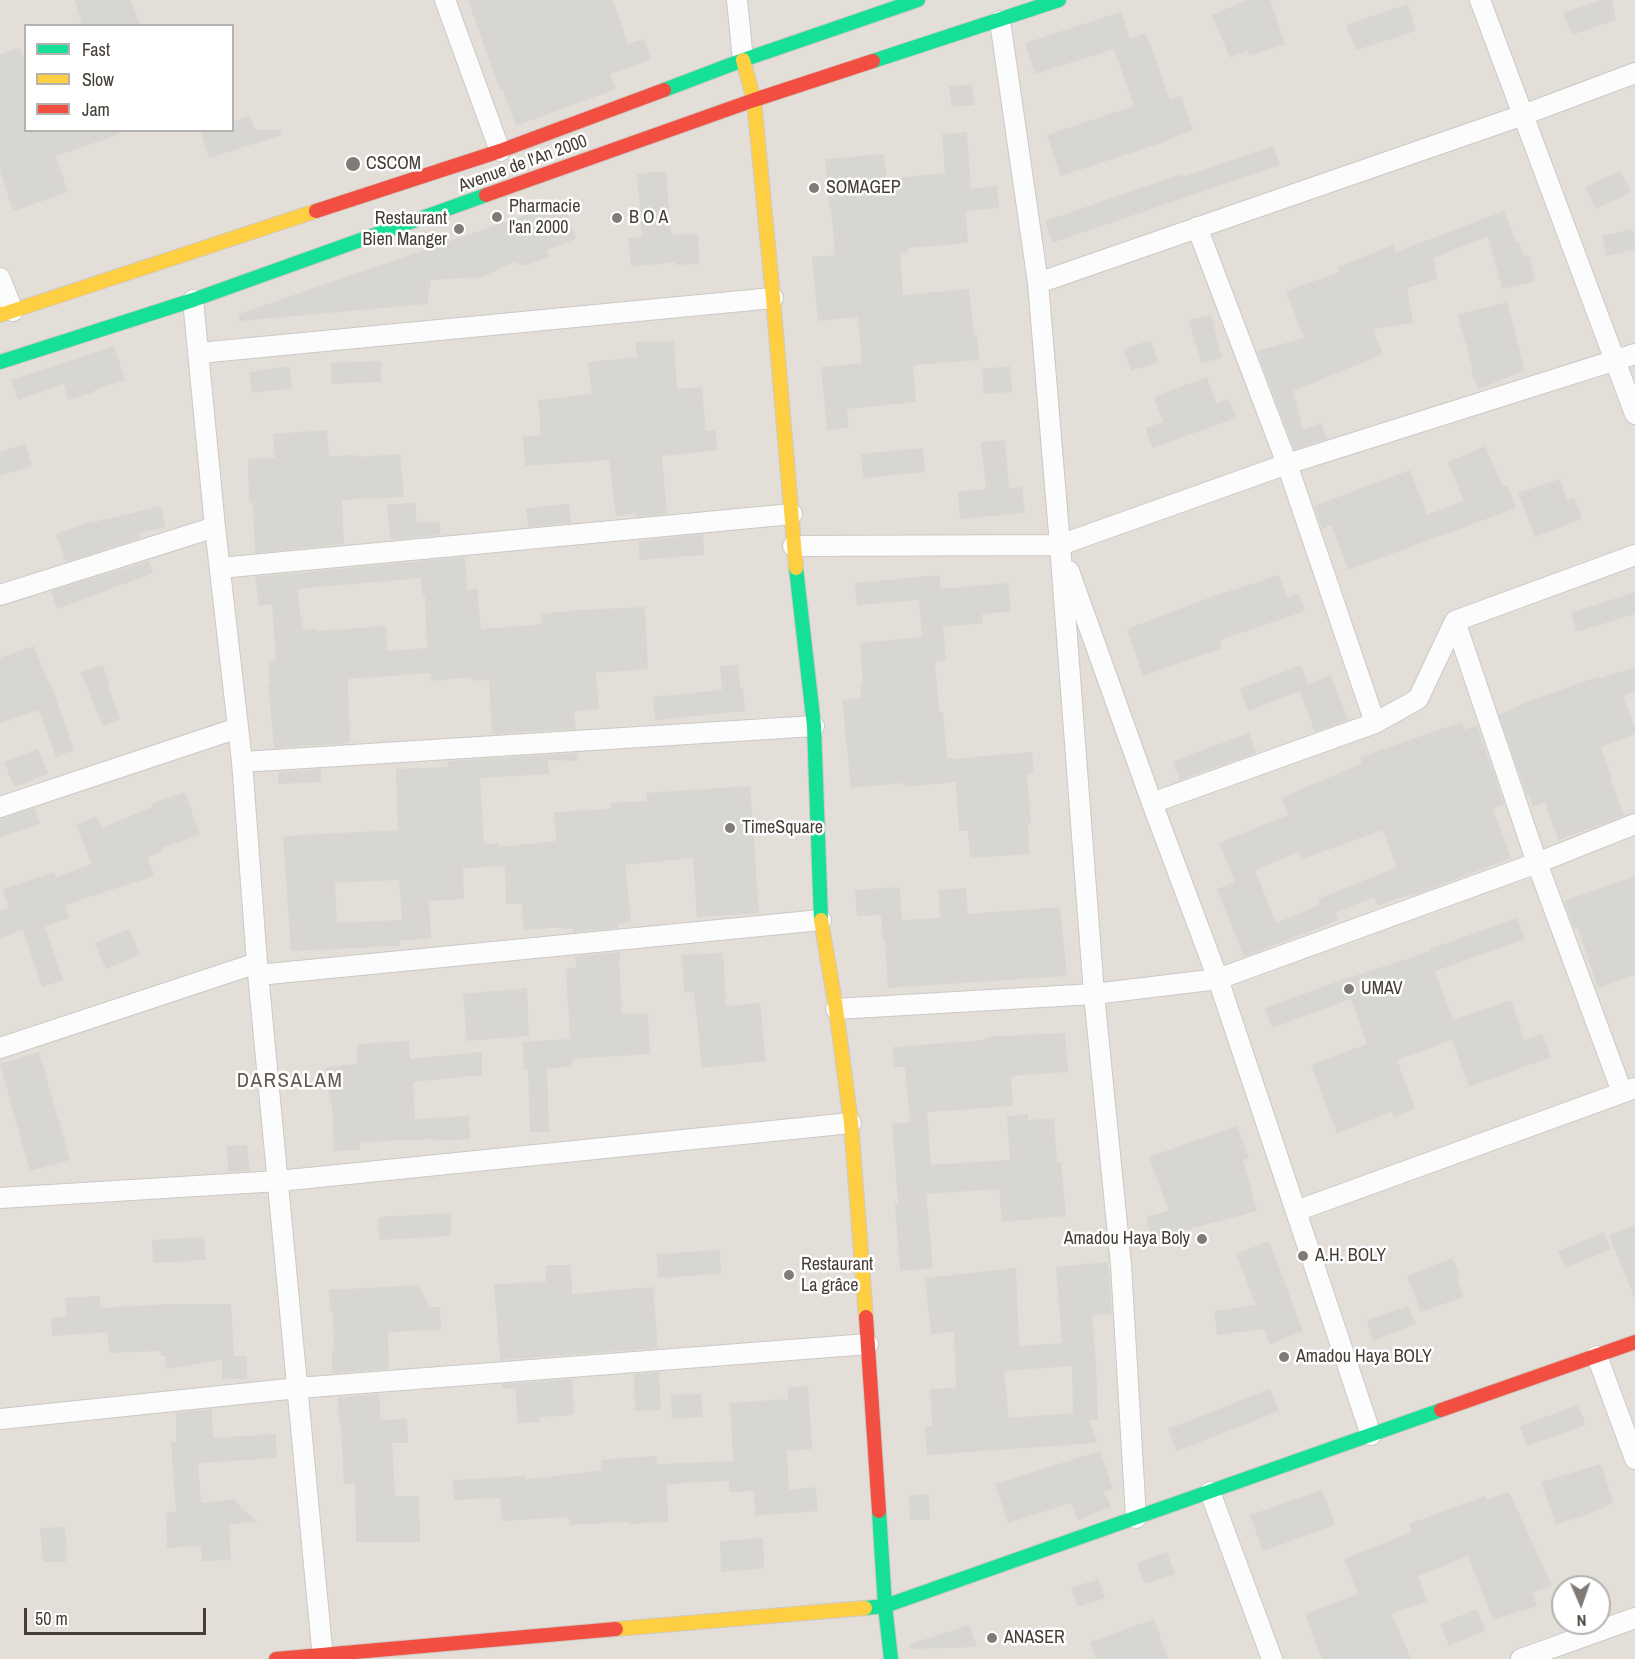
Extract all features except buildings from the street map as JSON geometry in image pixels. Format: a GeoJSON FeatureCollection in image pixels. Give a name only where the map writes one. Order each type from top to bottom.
{"type":"FeatureCollection","features":[{"type":"Feature","properties":{"kind":"street"},"geometry":{"type":"LineString","coordinates":[[445,0],[500,151]]}},
{"type":"Feature","properties":{"kind":"street"},"geometry":{"type":"LineString","coordinates":[[737,0],[743,60],[754,100],[794,546],[814,726],[821,920],[836,1009],[850,1124],[868,1344],[885,1606],[891,1659]]}},
{"type":"Feature","properties":{"kind":"street","name":"Avenue de l'An 2000"},"geometry":{"type":"LineString","coordinates":[[7,313],[500,151],[743,60],[918,0]]}},
{"type":"Feature","properties":{"kind":"street","name":"Avenue de l'An 2000"},"geometry":{"type":"LineString","coordinates":[[0,362],[193,300],[754,100],[1059,0]]}},
{"type":"Feature","properties":{"kind":"street"},"geometry":{"type":"LineString","coordinates":[[1480,0],[1635,414]]}},
{"type":"Feature","properties":{"kind":"street"},"geometry":{"type":"LineString","coordinates":[[1000,21],[1038,283],[1094,993],[1121,1265],[1136,1518]]}},
{"type":"Feature","properties":{"kind":"street"},"geometry":{"type":"LineString","coordinates":[[1038,283],[1523,115],[1635,73]]}},
{"type":"Feature","properties":{"kind":"street"},"geometry":{"type":"LineString","coordinates":[[1197,227],[1287,464],[1375,723]]}},
{"type":"Feature","properties":{"kind":"street"},"geometry":{"type":"LineString","coordinates":[[0,278],[7,313]]}},
{"type":"Feature","properties":{"kind":"street"},"geometry":{"type":"LineString","coordinates":[[199,353],[773,298]]}},
{"type":"Feature","properties":{"kind":"street"},"geometry":{"type":"LineString","coordinates":[[193,300],[215,526],[242,762],[258,969],[323,1657]]}},
{"type":"Feature","properties":{"kind":"street"},"geometry":{"type":"LineString","coordinates":[[794,546],[1060,545],[1287,464],[1635,354]]}},
{"type":"Feature","properties":{"kind":"street"},"geometry":{"type":"LineString","coordinates":[[220,568],[792,514]]}},
{"type":"Feature","properties":{"kind":"street"},"geometry":{"type":"LineString","coordinates":[[0,595],[215,526]]}},
{"type":"Feature","properties":{"kind":"street"},"geometry":{"type":"LineString","coordinates":[[1060,545],[1152,803],[1218,979],[1371,1435]]}},
{"type":"Feature","properties":{"kind":"street"},"geometry":{"type":"LineString","coordinates":[[1152,803],[1375,723],[1418,699],[1455,621],[1635,555]]}},
{"type":"Feature","properties":{"kind":"street"},"geometry":{"type":"LineString","coordinates":[[1296,1211],[1629,1090],[1537,863],[1455,621]]}},
{"type":"Feature","properties":{"kind":"street"},"geometry":{"type":"LineString","coordinates":[[242,762],[814,726]]}},
{"type":"Feature","properties":{"kind":"street"},"geometry":{"type":"LineString","coordinates":[[0,807],[238,728]]}},
{"type":"Feature","properties":{"kind":"street"},"geometry":{"type":"LineString","coordinates":[[836,1009],[1094,993],[1218,979],[1537,863],[1635,824]]}},
{"type":"Feature","properties":{"kind":"street"},"geometry":{"type":"LineString","coordinates":[[0,1048],[258,969],[821,920]]}},
{"type":"Feature","properties":{"kind":"street"},"geometry":{"type":"LineString","coordinates":[[0,1198],[279,1181],[850,1124]]}},
{"type":"Feature","properties":{"kind":"street"},"geometry":{"type":"LineString","coordinates":[[276,1659],[323,1657],[885,1606],[1635,1342]]}},
{"type":"Feature","properties":{"kind":"street"},"geometry":{"type":"LineString","coordinates":[[0,1419],[298,1388],[868,1344]]}},
{"type":"Feature","properties":{"kind":"street"},"geometry":{"type":"LineString","coordinates":[[1597,1356],[1635,1459]]}},
{"type":"Feature","properties":{"kind":"street"},"geometry":{"type":"LineString","coordinates":[[1210,1492],[1272,1659]]}},
{"type":"Feature","properties":{"kind":"street"},"geometry":{"type":"LineString","coordinates":[[1521,1659],[1635,1618]]}},
{"type":"Feature","properties":{"kind":"shaded area"},"geometry":{"type":"Polygon","coordinates":[[[0,0],[1635,0],[1635,1659],[0,1659],[0,0]]]}},
{"type":"Feature","properties":{"kind":"traffic: fast"},"geometry":{"type":"LineString","coordinates":[[664,90],[743,60],[918,0]]}},
{"type":"Feature","properties":{"kind":"traffic: fast"},"geometry":{"type":"LineString","coordinates":[[873,61],[1059,0]]}},
{"type":"Feature","properties":{"kind":"traffic: fast"},"geometry":{"type":"LineString","coordinates":[[0,362],[193,300],[486,195]]}},
{"type":"Feature","properties":{"kind":"traffic: fast"},"geometry":{"type":"LineString","coordinates":[[796,568],[814,726],[821,920]]}},
{"type":"Feature","properties":{"kind":"traffic: fast"},"geometry":{"type":"LineString","coordinates":[[865,1608],[885,1606],[1441,1410]]}},
{"type":"Feature","properties":{"kind":"traffic: fast"},"geometry":{"type":"LineString","coordinates":[[879,1511],[891,1659]]}},
{"type":"Feature","properties":{"kind":"traffic: slow"},"geometry":{"type":"LineString","coordinates":[[743,60],[754,100],[796,568]]}},
{"type":"Feature","properties":{"kind":"traffic: slow"},"geometry":{"type":"LineString","coordinates":[[0,315],[316,211]]}},
{"type":"Feature","properties":{"kind":"traffic: slow"},"geometry":{"type":"LineString","coordinates":[[821,920],[836,1009],[851,1123],[866,1317]]}},
{"type":"Feature","properties":{"kind":"traffic: slow"},"geometry":{"type":"LineString","coordinates":[[616,1629],[865,1608]]}},
{"type":"Feature","properties":{"kind":"traffic: jam"},"geometry":{"type":"LineString","coordinates":[[486,195],[754,100],[873,61]]}},
{"type":"Feature","properties":{"kind":"traffic: jam"},"geometry":{"type":"LineString","coordinates":[[316,211],[500,151],[664,90]]}},
{"type":"Feature","properties":{"kind":"traffic: jam"},"geometry":{"type":"LineString","coordinates":[[866,1317],[879,1511]]}},
{"type":"Feature","properties":{"kind":"traffic: jam"},"geometry":{"type":"LineString","coordinates":[[1441,1410],[1635,1342]]}},
{"type":"Feature","properties":{"kind":"traffic: jam"},"geometry":{"type":"LineString","coordinates":[[276,1659],[616,1629]]}},
{"type":"Feature","properties":{"kind":"place","name":"CSCOM"},"geometry":{"type":"Point","coordinates":[353,164]}},
{"type":"Feature","properties":{"kind":"place","name":"SOMAGEP"},"geometry":{"type":"Point","coordinates":[814,188]}},
{"type":"Feature","properties":{"kind":"place","name":"Pharmacie l'an 2000"},"geometry":{"type":"Point","coordinates":[497,217]}},
{"type":"Feature","properties":{"kind":"place","name":"B O A"},"geometry":{"type":"Point","coordinates":[617,218]}},
{"type":"Feature","properties":{"kind":"place","name":"Restaurant Bien Manger"},"geometry":{"type":"Point","coordinates":[459,229]}},
{"type":"Feature","properties":{"kind":"place","name":"TimeSquare"},"geometry":{"type":"Point","coordinates":[730,828]}},
{"type":"Feature","properties":{"kind":"place","name":"UMAV"},"geometry":{"type":"Point","coordinates":[1349,989]}},
{"type":"Feature","properties":{"kind":"place","name":"Amadou Haya Boly"},"geometry":{"type":"Point","coordinates":[1202,1239]}},
{"type":"Feature","properties":{"kind":"place","name":"A.H. BOLY"},"geometry":{"type":"Point","coordinates":[1303,1256]}},
{"type":"Feature","properties":{"kind":"place","name":"Restaurant La grâce"},"geometry":{"type":"Point","coordinates":[789,1275]}},
{"type":"Feature","properties":{"kind":"place","name":"Amadou Haya BOLY"},"geometry":{"type":"Point","coordinates":[1284,1357]}},
{"type":"Feature","properties":{"kind":"place","name":"ANASER"},"geometry":{"type":"Point","coordinates":[992,1638]}},
{"type":"Feature","properties":{"kind":"district","name":"DARSALAM"},"geometry":{"type":"Point","coordinates":[290,1081]}}]}
